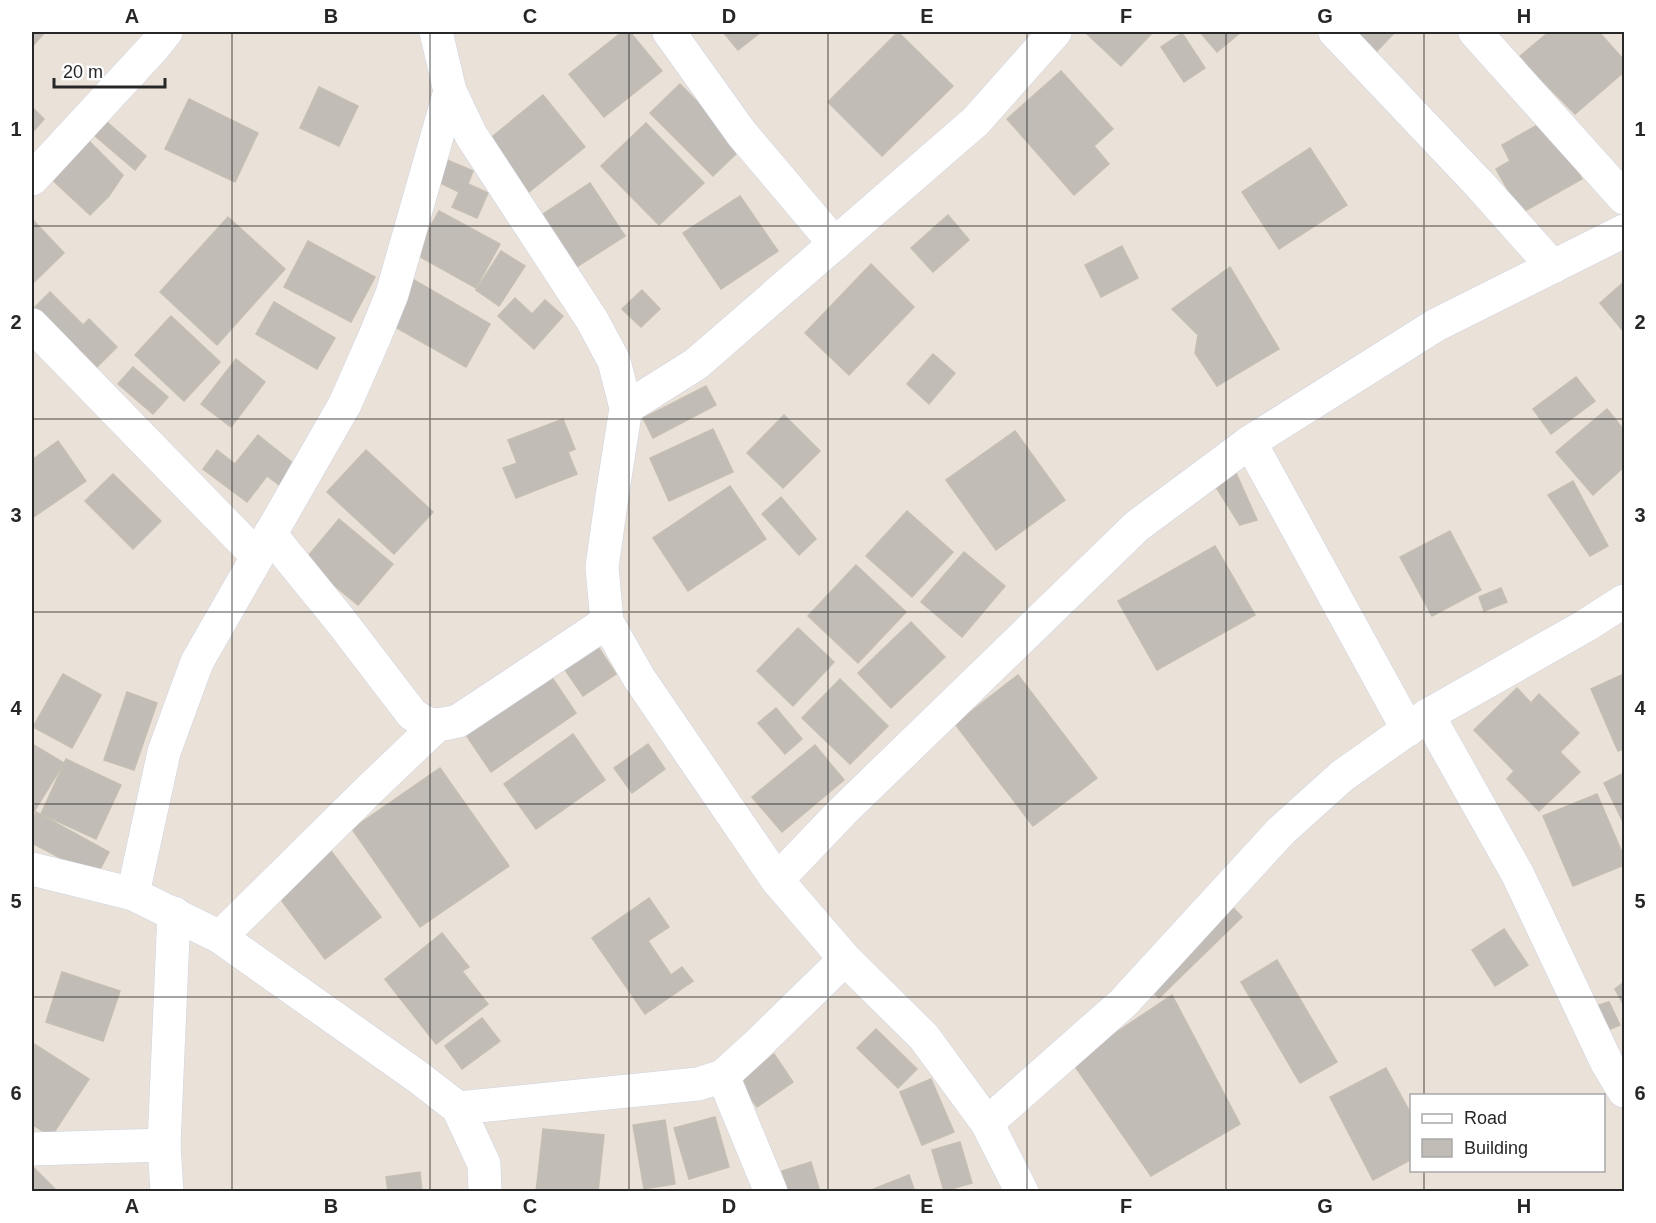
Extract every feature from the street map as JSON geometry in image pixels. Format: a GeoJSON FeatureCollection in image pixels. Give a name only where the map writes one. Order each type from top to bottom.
{"type":"FeatureCollection","features":[{"type":"Feature","properties":{"kind":"street"},"geometry":{"type":"LineString","coordinates":[[32,178],[166,32]]}},
{"type":"Feature","properties":{"kind":"street"},"geometry":{"type":"LineString","coordinates":[[436,32],[450,91],[471,135],[592,320],[614,361],[626,408],[602,567],[607,622],[639,678],[777,880],[845,959],[924,1036],[987,1123],[1022,1191]]}},
{"type":"Feature","properties":{"kind":"street"},"geometry":{"type":"LineString","coordinates":[[669,32],[742,134],[835,244]]}},
{"type":"Feature","properties":{"kind":"street"},"geometry":{"type":"LineString","coordinates":[[626,408],[696,364],[976,121],[1055,32]]}},
{"type":"Feature","properties":{"kind":"street"},"geometry":{"type":"LineString","coordinates":[[1335,32],[1481,186],[1553,267]]}},
{"type":"Feature","properties":{"kind":"street"},"geometry":{"type":"LineString","coordinates":[[1475,32],[1624,198]]}},
{"type":"Feature","properties":{"kind":"street"},"geometry":{"type":"LineString","coordinates":[[133,894],[164,752],[197,662],[345,404],[392,294],[450,91]]}},
{"type":"Feature","properties":{"kind":"street"},"geometry":{"type":"LineString","coordinates":[[777,880],[859,796],[1137,526],[1250,442],[1436,325],[1624,231]]}},
{"type":"Feature","properties":{"kind":"street"},"geometry":{"type":"LineString","coordinates":[[32,325],[340,620],[412,714],[422,722],[436,726],[458,721],[607,622]]}},
{"type":"Feature","properties":{"kind":"street"},"geometry":{"type":"LineString","coordinates":[[1250,442],[1418,722],[1518,875],[1607,1063],[1624,1091]]}},
{"type":"Feature","properties":{"kind":"street"},"geometry":{"type":"LineString","coordinates":[[987,1123],[1123,1004],[1281,831],[1342,776],[1418,722],[1585,626],[1624,601]]}},
{"type":"Feature","properties":{"kind":"street"},"geometry":{"type":"LineString","coordinates":[[220,937],[436,726]]}},
{"type":"Feature","properties":{"kind":"street"},"geometry":{"type":"LineString","coordinates":[[32,869],[133,894],[220,937],[418,1077],[458,1108],[484,1164],[485,1191]]}},
{"type":"Feature","properties":{"kind":"street"},"geometry":{"type":"LineString","coordinates":[[167,1191],[164,1145],[174,913]]}},
{"type":"Feature","properties":{"kind":"street"},"geometry":{"type":"LineString","coordinates":[[458,1108],[698,1083],[723,1076],[758,1045],[845,959]]}},
{"type":"Feature","properties":{"kind":"street"},"geometry":{"type":"LineString","coordinates":[[723,1076],[771,1191]]}},
{"type":"Feature","properties":{"kind":"street"},"geometry":{"type":"LineString","coordinates":[[32,1149],[164,1145]]}},
{"type":"Feature","properties":{"kind":"building"},"geometry":{"type":"Polygon","coordinates":[[[32,32],[45,32],[32,47],[32,32]]]}},
{"type":"Feature","properties":{"kind":"building"},"geometry":{"type":"Polygon","coordinates":[[[622,32],[630,32],[662,71],[604,117],[569,74],[622,32]]]}},
{"type":"Feature","properties":{"kind":"building"},"geometry":{"type":"Polygon","coordinates":[[[723,32],[761,32],[738,50],[723,32]]]}},
{"type":"Feature","properties":{"kind":"building"},"geometry":{"type":"Polygon","coordinates":[[[898,32],[953,86],[882,156],[828,102],[898,32]]]}},
{"type":"Feature","properties":{"kind":"building"},"geometry":{"type":"Polygon","coordinates":[[[1085,32],[1153,32],[1121,66],[1085,32]]]}},
{"type":"Feature","properties":{"kind":"building"},"geometry":{"type":"Polygon","coordinates":[[[1200,32],[1241,32],[1217,52],[1200,32]]]}},
{"type":"Feature","properties":{"kind":"building"},"geometry":{"type":"Polygon","coordinates":[[[1355,32],[1395,32],[1376,52],[1355,32]]]}},
{"type":"Feature","properties":{"kind":"building"},"geometry":{"type":"Polygon","coordinates":[[[1549,32],[1599,32],[1624,60],[1624,72],[1575,114],[1519,57],[1549,32]]]}},
{"type":"Feature","properties":{"kind":"building"},"geometry":{"type":"Polygon","coordinates":[[[1182,33],[1205,68],[1184,82],[1161,47],[1182,33]]]}},
{"type":"Feature","properties":{"kind":"building"},"geometry":{"type":"Polygon","coordinates":[[[1061,71],[1113,129],[1094,146],[1109,164],[1074,195],[1007,119],[1061,71]]]}},
{"type":"Feature","properties":{"kind":"building"},"geometry":{"type":"Polygon","coordinates":[[[680,84],[742,148],[713,176],[650,113],[680,84]]]}},
{"type":"Feature","properties":{"kind":"building"},"geometry":{"type":"Polygon","coordinates":[[[319,87],[358,106],[339,146],[300,128],[319,87]]]}},
{"type":"Feature","properties":{"kind":"building"},"geometry":{"type":"Polygon","coordinates":[[[543,95],[585,147],[529,192],[487,141],[543,95]]]}},
{"type":"Feature","properties":{"kind":"building"},"geometry":{"type":"Polygon","coordinates":[[[189,99],[258,133],[235,182],[165,149],[189,99]]]}},
{"type":"Feature","properties":{"kind":"building"},"geometry":{"type":"Polygon","coordinates":[[[32,107],[44,119],[32,133],[32,107]]]}},
{"type":"Feature","properties":{"kind":"building"},"geometry":{"type":"Polygon","coordinates":[[[100,116],[146,156],[135,170],[88,130],[100,116]]]}},
{"type":"Feature","properties":{"kind":"building"},"geometry":{"type":"Polygon","coordinates":[[[1548,119],[1582,179],[1521,213],[1496,169],[1510,161],[1502,145],[1548,119]]]}},
{"type":"Feature","properties":{"kind":"building"},"geometry":{"type":"Polygon","coordinates":[[[646,123],[704,183],[659,225],[601,166],[646,123]]]}},
{"type":"Feature","properties":{"kind":"building"},"geometry":{"type":"Polygon","coordinates":[[[88,140],[123,175],[109,196],[90,215],[45,173],[88,140]]]}},
{"type":"Feature","properties":{"kind":"building"},"geometry":{"type":"Polygon","coordinates":[[[1310,148],[1347,205],[1279,249],[1242,192],[1310,148]]]}},
{"type":"Feature","properties":{"kind":"building"},"geometry":{"type":"Polygon","coordinates":[[[447,160],[473,171],[468,184],[488,193],[477,218],[452,207],[459,192],[438,182],[447,160]]]}},
{"type":"Feature","properties":{"kind":"building"},"geometry":{"type":"Polygon","coordinates":[[[590,183],[625,236],[575,268],[540,216],[590,183]]]}},
{"type":"Feature","properties":{"kind":"building"},"geometry":{"type":"Polygon","coordinates":[[[740,196],[778,251],[721,289],[683,233],[740,196]]]}},
{"type":"Feature","properties":{"kind":"building"},"geometry":{"type":"Polygon","coordinates":[[[439,211],[500,244],[476,288],[415,254],[439,211]]]}},
{"type":"Feature","properties":{"kind":"building"},"geometry":{"type":"Polygon","coordinates":[[[948,215],[969,240],[933,272],[911,248],[948,215]]]}},
{"type":"Feature","properties":{"kind":"building"},"geometry":{"type":"Polygon","coordinates":[[[228,217],[285,269],[217,345],[160,292],[228,217]]]}},
{"type":"Feature","properties":{"kind":"building"},"geometry":{"type":"Polygon","coordinates":[[[32,219],[64,253],[32,284],[32,219]]]}},
{"type":"Feature","properties":{"kind":"building"},"geometry":{"type":"Polygon","coordinates":[[[308,241],[375,277],[351,322],[284,287],[308,241]]]}},
{"type":"Feature","properties":{"kind":"building"},"geometry":{"type":"Polygon","coordinates":[[[1122,246],[1138,278],[1101,297],[1085,265],[1122,246]]]}},
{"type":"Feature","properties":{"kind":"building"},"geometry":{"type":"Polygon","coordinates":[[[501,251],[525,266],[499,306],[476,290],[501,251]]]}},
{"type":"Feature","properties":{"kind":"building"},"geometry":{"type":"Polygon","coordinates":[[[871,264],[914,307],[849,375],[805,333],[871,264]]]}},
{"type":"Feature","properties":{"kind":"building"},"geometry":{"type":"Polygon","coordinates":[[[1230,267],[1279,349],[1217,386],[1195,353],[1198,335],[1172,309],[1230,267]]]}},
{"type":"Feature","properties":{"kind":"building"},"geometry":{"type":"Polygon","coordinates":[[[414,280],[490,324],[466,367],[388,323],[414,280]]]}},
{"type":"Feature","properties":{"kind":"building"},"geometry":{"type":"Polygon","coordinates":[[[1624,282],[1624,332],[1600,303],[1624,282]]]}},
{"type":"Feature","properties":{"kind":"building"},"geometry":{"type":"Polygon","coordinates":[[[642,290],[660,309],[641,327],[622,309],[642,290]]]}},
{"type":"Feature","properties":{"kind":"building"},"geometry":{"type":"Polygon","coordinates":[[[50,292],[83,325],[89,319],[117,347],[88,376],[32,310],[50,292]]]}},
{"type":"Feature","properties":{"kind":"building"},"geometry":{"type":"Polygon","coordinates":[[[515,298],[532,314],[545,300],[563,316],[534,349],[498,316],[515,298]]]}},
{"type":"Feature","properties":{"kind":"building"},"geometry":{"type":"Polygon","coordinates":[[[274,302],[335,338],[317,369],[256,334],[274,302]]]}},
{"type":"Feature","properties":{"kind":"building"},"geometry":{"type":"Polygon","coordinates":[[[171,316],[220,362],[184,401],[135,355],[171,316]]]}},
{"type":"Feature","properties":{"kind":"building"},"geometry":{"type":"Polygon","coordinates":[[[933,354],[955,373],[929,404],[907,384],[933,354]]]}},
{"type":"Feature","properties":{"kind":"building"},"geometry":{"type":"Polygon","coordinates":[[[236,359],[265,382],[231,427],[201,404],[236,359]]]}},
{"type":"Feature","properties":{"kind":"building"},"geometry":{"type":"Polygon","coordinates":[[[133,367],[168,397],[153,414],[118,384],[133,367]]]}},
{"type":"Feature","properties":{"kind":"building"},"geometry":{"type":"Polygon","coordinates":[[[1576,377],[1595,401],[1551,434],[1533,409],[1576,377]]]}},
{"type":"Feature","properties":{"kind":"building"},"geometry":{"type":"Polygon","coordinates":[[[706,386],[716,405],[653,438],[643,418],[706,386]]]}},
{"type":"Feature","properties":{"kind":"building"},"geometry":{"type":"Polygon","coordinates":[[[1607,409],[1624,430],[1624,467],[1593,495],[1556,452],[1607,409]]]}},
{"type":"Feature","properties":{"kind":"building"},"geometry":{"type":"Polygon","coordinates":[[[784,415],[820,451],[783,488],[747,453],[784,415]]]}},
{"type":"Feature","properties":{"kind":"building"},"geometry":{"type":"Polygon","coordinates":[[[563,419],[575,449],[568,452],[577,474],[516,498],[503,468],[517,463],[508,440],[563,419]]]}},
{"type":"Feature","properties":{"kind":"building"},"geometry":{"type":"Polygon","coordinates":[[[713,429],[733,472],[669,501],[650,458],[713,429]]]}},
{"type":"Feature","properties":{"kind":"building"},"geometry":{"type":"Polygon","coordinates":[[[1015,431],[1065,500],[996,550],[946,480],[1015,431]]]}},
{"type":"Feature","properties":{"kind":"building"},"geometry":{"type":"Polygon","coordinates":[[[258,435],[298,467],[282,487],[267,476],[247,502],[203,469],[217,450],[235,464],[258,435]]]}},
{"type":"Feature","properties":{"kind":"building"},"geometry":{"type":"Polygon","coordinates":[[[58,441],[86,481],[32,518],[32,460],[58,441]]]}},
{"type":"Feature","properties":{"kind":"building"},"geometry":{"type":"Polygon","coordinates":[[[366,450],[433,512],[394,554],[327,492],[366,450]]]}},
{"type":"Feature","properties":{"kind":"building"},"geometry":{"type":"Polygon","coordinates":[[[1236,473],[1257,520],[1240,525],[1214,484],[1236,473]]]}},
{"type":"Feature","properties":{"kind":"building"},"geometry":{"type":"Polygon","coordinates":[[[113,474],[161,521],[133,549],[85,501],[113,474]]]}},
{"type":"Feature","properties":{"kind":"building"},"geometry":{"type":"Polygon","coordinates":[[[1573,481],[1608,546],[1590,556],[1548,495],[1573,481]]]}},
{"type":"Feature","properties":{"kind":"building"},"geometry":{"type":"Polygon","coordinates":[[[730,486],[766,539],[688,591],[653,538],[730,486]]]}},
{"type":"Feature","properties":{"kind":"building"},"geometry":{"type":"Polygon","coordinates":[[[781,497],[816,539],[799,555],[762,514],[781,497]]]}},
{"type":"Feature","properties":{"kind":"building"},"geometry":{"type":"Polygon","coordinates":[[[907,511],[953,552],[912,597],[866,556],[907,511]]]}},
{"type":"Feature","properties":{"kind":"building"},"geometry":{"type":"Polygon","coordinates":[[[339,519],[393,564],[358,605],[304,561],[339,519]]]}},
{"type":"Feature","properties":{"kind":"building"},"geometry":{"type":"Polygon","coordinates":[[[1450,531],[1481,590],[1432,616],[1400,557],[1450,531]]]}},
{"type":"Feature","properties":{"kind":"building"},"geometry":{"type":"Polygon","coordinates":[[[1215,546],[1255,615],[1157,670],[1118,601],[1215,546]]]}},
{"type":"Feature","properties":{"kind":"building"},"geometry":{"type":"Polygon","coordinates":[[[964,552],[1005,586],[962,637],[921,602],[964,552]]]}},
{"type":"Feature","properties":{"kind":"building"},"geometry":{"type":"Polygon","coordinates":[[[856,565],[906,612],[858,663],[808,616],[856,565]]]}},
{"type":"Feature","properties":{"kind":"building"},"geometry":{"type":"Polygon","coordinates":[[[1501,588],[1507,602],[1484,611],[1479,597],[1501,588]]]}},
{"type":"Feature","properties":{"kind":"building"},"geometry":{"type":"Polygon","coordinates":[[[911,622],[945,657],[891,708],[858,673],[911,622]]]}},
{"type":"Feature","properties":{"kind":"building"},"geometry":{"type":"Polygon","coordinates":[[[798,628],[834,662],[793,706],[757,671],[798,628]]]}},
{"type":"Feature","properties":{"kind":"building"},"geometry":{"type":"Polygon","coordinates":[[[591,636],[616,674],[583,696],[557,658],[591,636]]]}},
{"type":"Feature","properties":{"kind":"building"},"geometry":{"type":"Polygon","coordinates":[[[549,673],[576,713],[491,772],[464,732],[549,673]]]}},
{"type":"Feature","properties":{"kind":"building"},"geometry":{"type":"Polygon","coordinates":[[[63,674],[101,695],[72,748],[33,727],[63,674]]]}},
{"type":"Feature","properties":{"kind":"building"},"geometry":{"type":"Polygon","coordinates":[[[1624,674],[1624,749],[1618,751],[1591,689],[1624,674]]]}},
{"type":"Feature","properties":{"kind":"building"},"geometry":{"type":"Polygon","coordinates":[[[1018,675],[1097,778],[1033,826],[955,724],[1018,675]]]}},
{"type":"Feature","properties":{"kind":"building"},"geometry":{"type":"Polygon","coordinates":[[[840,679],[888,726],[850,764],[802,718],[840,679]]]}},
{"type":"Feature","properties":{"kind":"building"},"geometry":{"type":"Polygon","coordinates":[[[1517,688],[1531,703],[1539,694],[1579,733],[1560,752],[1580,772],[1539,811],[1507,779],[1514,771],[1474,730],[1517,688]]]}},
{"type":"Feature","properties":{"kind":"building"},"geometry":{"type":"Polygon","coordinates":[[[127,692],[157,703],[134,770],[104,760],[127,692]]]}},
{"type":"Feature","properties":{"kind":"building"},"geometry":{"type":"Polygon","coordinates":[[[776,708],[802,739],[785,754],[758,723],[776,708]]]}},
{"type":"Feature","properties":{"kind":"building"},"geometry":{"type":"Polygon","coordinates":[[[573,734],[605,780],[536,829],[504,784],[573,734]]]}},
{"type":"Feature","properties":{"kind":"building"},"geometry":{"type":"Polygon","coordinates":[[[32,744],[64,763],[32,815],[32,744]]]}},
{"type":"Feature","properties":{"kind":"building"},"geometry":{"type":"Polygon","coordinates":[[[648,744],[665,769],[632,793],[614,768],[648,744]]]}},
{"type":"Feature","properties":{"kind":"building"},"geometry":{"type":"Polygon","coordinates":[[[815,745],[844,780],[782,832],[752,797],[815,745]]]}},
{"type":"Feature","properties":{"kind":"building"},"geometry":{"type":"Polygon","coordinates":[[[66,759],[121,785],[96,839],[41,814],[66,759]]]}},
{"type":"Feature","properties":{"kind":"building"},"geometry":{"type":"Polygon","coordinates":[[[440,768],[509,866],[420,927],[352,829],[440,768]]]}},
{"type":"Feature","properties":{"kind":"building"},"geometry":{"type":"Polygon","coordinates":[[[1624,773],[1624,824],[1604,783],[1624,773]]]}},
{"type":"Feature","properties":{"kind":"building"},"geometry":{"type":"Polygon","coordinates":[[[1597,794],[1624,857],[1624,865],[1573,886],[1543,816],[1597,794]]]}},
{"type":"Feature","properties":{"kind":"building"},"geometry":{"type":"Polygon","coordinates":[[[36,812],[109,852],[96,877],[32,843],[32,821],[36,812]]]}},
{"type":"Feature","properties":{"kind":"building"},"geometry":{"type":"Polygon","coordinates":[[[331,851],[381,917],[325,959],[276,893],[331,851]]]}},
{"type":"Feature","properties":{"kind":"building"},"geometry":{"type":"Polygon","coordinates":[[[1217,891],[1242,917],[1159,998],[1134,973],[1217,891]]]}},
{"type":"Feature","properties":{"kind":"building"},"geometry":{"type":"Polygon","coordinates":[[[649,898],[669,927],[648,941],[671,975],[682,967],[693,981],[645,1014],[592,938],[649,898]]]}},
{"type":"Feature","properties":{"kind":"building"},"geometry":{"type":"Polygon","coordinates":[[[1504,929],[1528,965],[1495,986],[1472,950],[1504,929]]]}},
{"type":"Feature","properties":{"kind":"building"},"geometry":{"type":"Polygon","coordinates":[[[442,933],[469,967],[462,971],[488,1004],[436,1044],[385,979],[442,933]]]}},
{"type":"Feature","properties":{"kind":"building"},"geometry":{"type":"Polygon","coordinates":[[[1277,960],[1337,1062],[1300,1083],[1241,982],[1277,960]]]}},
{"type":"Feature","properties":{"kind":"building"},"geometry":{"type":"Polygon","coordinates":[[[62,972],[120,991],[103,1041],[46,1022],[62,972]]]}},
{"type":"Feature","properties":{"kind":"building"},"geometry":{"type":"Polygon","coordinates":[[[1624,982],[1624,1006],[1615,989],[1624,982]]]}},
{"type":"Feature","properties":{"kind":"building"},"geometry":{"type":"Polygon","coordinates":[[[1172,995],[1240,1124],[1151,1176],[1072,1062],[1172,995]]]}},
{"type":"Feature","properties":{"kind":"building"},"geometry":{"type":"Polygon","coordinates":[[[1609,1002],[1620,1025],[1605,1031],[1590,1008],[1609,1002]]]}},
{"type":"Feature","properties":{"kind":"building"},"geometry":{"type":"Polygon","coordinates":[[[482,1018],[500,1041],[462,1069],[445,1046],[482,1018]]]}},
{"type":"Feature","properties":{"kind":"building"},"geometry":{"type":"Polygon","coordinates":[[[876,1029],[917,1069],[898,1088],[857,1048],[876,1029]]]}},
{"type":"Feature","properties":{"kind":"building"},"geometry":{"type":"Polygon","coordinates":[[[34,1044],[89,1079],[51,1137],[32,1124],[32,1048],[34,1044]]]}},
{"type":"Feature","properties":{"kind":"building"},"geometry":{"type":"Polygon","coordinates":[[[774,1054],[793,1082],[757,1107],[737,1080],[774,1054]]]}},
{"type":"Feature","properties":{"kind":"building"},"geometry":{"type":"Polygon","coordinates":[[[1386,1068],[1410,1112],[1410,1160],[1373,1180],[1330,1097],[1386,1068]]]}},
{"type":"Feature","properties":{"kind":"building"},"geometry":{"type":"Polygon","coordinates":[[[931,1079],[954,1132],[922,1145],[900,1092],[931,1079]]]}},
{"type":"Feature","properties":{"kind":"building"},"geometry":{"type":"Polygon","coordinates":[[[715,1117],[729,1167],[689,1179],[674,1128],[715,1117]]]}},
{"type":"Feature","properties":{"kind":"building"},"geometry":{"type":"Polygon","coordinates":[[[665,1120],[675,1184],[644,1189],[633,1125],[665,1120]]]}},
{"type":"Feature","properties":{"kind":"building"},"geometry":{"type":"Polygon","coordinates":[[[543,1129],[604,1135],[598,1192],[536,1192],[543,1129]]]}},
{"type":"Feature","properties":{"kind":"building"},"geometry":{"type":"Polygon","coordinates":[[[960,1142],[972,1183],[944,1191],[932,1150],[960,1142]]]}},
{"type":"Feature","properties":{"kind":"building"},"geometry":{"type":"Polygon","coordinates":[[[811,1162],[820,1192],[788,1192],[782,1171],[811,1162]]]}},
{"type":"Feature","properties":{"kind":"building"},"geometry":{"type":"Polygon","coordinates":[[[32,1166],[58,1192],[32,1192],[32,1166]]]}},
{"type":"Feature","properties":{"kind":"building"},"geometry":{"type":"Polygon","coordinates":[[[420,1172],[422,1192],[388,1192],[386,1177],[420,1172]]]}},
{"type":"Feature","properties":{"kind":"building"},"geometry":{"type":"Polygon","coordinates":[[[909,1175],[915,1192],[866,1192],[909,1175]]]}}]}
